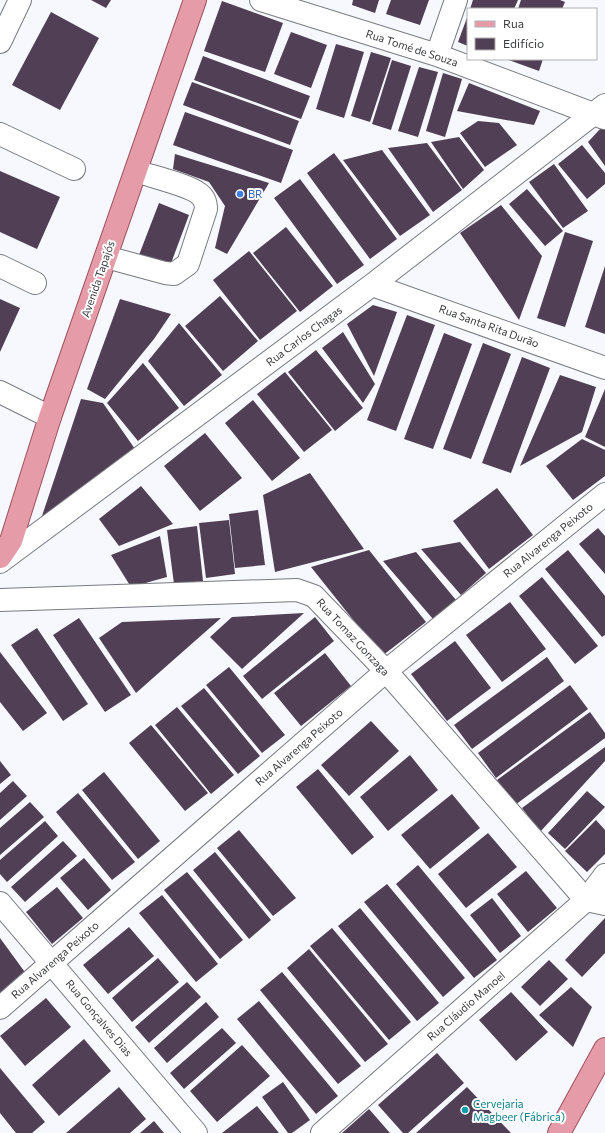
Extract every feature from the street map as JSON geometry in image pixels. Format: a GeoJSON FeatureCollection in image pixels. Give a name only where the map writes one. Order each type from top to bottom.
{"type":"FeatureCollection","features":[{"type":"Feature","properties":{"kind":"main road","name":"Avenida Tapajós"},"geometry":{"type":"LineString","coordinates":[[0,557],[11,541],[50,417],[195,0]]}},
{"type":"Feature","properties":{"kind":"main road"},"geometry":{"type":"LineString","coordinates":[[559,1133],[605,1049]]}},
{"type":"Feature","properties":{"kind":"street"},"geometry":{"type":"LineString","coordinates":[[0,42],[20,0]]}},
{"type":"Feature","properties":{"kind":"street","name":"Rua Tomé de Souza"},"geometry":{"type":"LineString","coordinates":[[261,0],[438,55],[601,113]]}},
{"type":"Feature","properties":{"kind":"street"},"geometry":{"type":"LineString","coordinates":[[438,55],[456,0]]}},
{"type":"Feature","properties":{"kind":"street","name":"Rua Carlos Chagas"},"geometry":{"type":"LineString","coordinates":[[0,562],[601,113]]}},
{"type":"Feature","properties":{"kind":"street"},"geometry":{"type":"LineString","coordinates":[[0,134],[74,169]]}},
{"type":"Feature","properties":{"kind":"street"},"geometry":{"type":"LineString","coordinates":[[106,257],[165,273],[174,274],[182,270],[188,264],[206,209],[206,202],[199,193],[190,189],[136,171]]}},
{"type":"Feature","properties":{"kind":"street"},"geometry":{"type":"LineString","coordinates":[[0,266],[36,283]]}},
{"type":"Feature","properties":{"kind":"street","name":"Rua Santa Rita Durão"},"geometry":{"type":"LineString","coordinates":[[372,285],[605,368]]}},
{"type":"Feature","properties":{"kind":"street"},"geometry":{"type":"LineString","coordinates":[[0,392],[50,417]]}},
{"type":"Feature","properties":{"kind":"street","name":"Rua Alvarenga Peixoto"},"geometry":{"type":"LineString","coordinates":[[0,1008],[386,672],[605,494]]}},
{"type":"Feature","properties":{"kind":"street","name":"Rua Tomaz Gonzaga"},"geometry":{"type":"LineString","coordinates":[[0,600],[298,590],[314,596],[386,672],[595,902]]}},
{"type":"Feature","properties":{"kind":"street","name":"Rua Cláudio Manoel"},"geometry":{"type":"LineString","coordinates":[[322,1133],[595,902],[605,875]]}},
{"type":"Feature","properties":{"kind":"street","name":"Rua Gonçalves Dias"},"geometry":{"type":"LineString","coordinates":[[0,903],[196,1133]]}},
{"type":"Feature","properties":{"kind":"building"},"geometry":{"type":"Polygon","coordinates":[[[91,0],[111,0],[106,8],[91,0]]]}},
{"type":"Feature","properties":{"kind":"building"},"geometry":{"type":"Polygon","coordinates":[[[353,0],[379,0],[375,13],[352,5],[353,0]]]}},
{"type":"Feature","properties":{"kind":"building"},"geometry":{"type":"Polygon","coordinates":[[[391,0],[429,0],[420,25],[386,14],[391,0]]]}},
{"type":"Feature","properties":{"kind":"building"},"geometry":{"type":"Polygon","coordinates":[[[473,0],[518,0],[514,8],[470,8],[473,0]]]}},
{"type":"Feature","properties":{"kind":"building"},"geometry":{"type":"Polygon","coordinates":[[[521,0],[560,0],[565,2],[562,8],[518,8],[521,0]]]}},
{"type":"Feature","properties":{"kind":"building"},"geometry":{"type":"Polygon","coordinates":[[[222,1],[283,23],[265,72],[204,51],[222,1]]]}},
{"type":"Feature","properties":{"kind":"building"},"geometry":{"type":"Polygon","coordinates":[[[51,12],[99,38],[60,110],[12,85],[51,12]]]}},
{"type":"Feature","properties":{"kind":"building"},"geometry":{"type":"Polygon","coordinates":[[[467,18],[467,46],[458,42],[467,18]]]}},
{"type":"Feature","properties":{"kind":"building"},"geometry":{"type":"Polygon","coordinates":[[[291,32],[327,45],[311,88],[274,74],[291,32]]]}},
{"type":"Feature","properties":{"kind":"building"},"geometry":{"type":"Polygon","coordinates":[[[336,44],[364,52],[344,118],[316,109],[336,44]]]}},
{"type":"Feature","properties":{"kind":"building"},"geometry":{"type":"Polygon","coordinates":[[[371,52],[391,58],[370,122],[351,116],[371,52]]]}},
{"type":"Feature","properties":{"kind":"building"},"geometry":{"type":"Polygon","coordinates":[[[203,56],[310,96],[301,119],[194,80],[203,56]]]}},
{"type":"Feature","properties":{"kind":"building"},"geometry":{"type":"Polygon","coordinates":[[[392,60],[411,66],[391,130],[372,124],[392,60]]]}},
{"type":"Feature","properties":{"kind":"building"},"geometry":{"type":"Polygon","coordinates":[[[509,60],[543,60],[539,71],[509,60]]]}},
{"type":"Feature","properties":{"kind":"building"},"geometry":{"type":"Polygon","coordinates":[[[419,67],[438,72],[418,137],[398,131],[419,67]]]}},
{"type":"Feature","properties":{"kind":"building"},"geometry":{"type":"Polygon","coordinates":[[[443,73],[462,79],[445,137],[426,131],[443,73]]]}},
{"type":"Feature","properties":{"kind":"building"},"geometry":{"type":"Polygon","coordinates":[[[192,82],[299,121],[290,145],[183,105],[192,82]]]}},
{"type":"Feature","properties":{"kind":"building"},"geometry":{"type":"Polygon","coordinates":[[[469,83],[540,111],[534,125],[457,111],[469,83]]]}},
{"type":"Feature","properties":{"kind":"building"},"geometry":{"type":"Polygon","coordinates":[[[185,112],[293,150],[281,183],[173,145],[185,112]]]}},
{"type":"Feature","properties":{"kind":"building"},"geometry":{"type":"Polygon","coordinates":[[[478,121],[499,123],[517,145],[485,167],[460,133],[478,121]]]}},
{"type":"Feature","properties":{"kind":"building"},"geometry":{"type":"Polygon","coordinates":[[[601,128],[605,130],[605,166],[588,142],[601,128]]]}},
{"type":"Feature","properties":{"kind":"building"},"geometry":{"type":"Polygon","coordinates":[[[459,137],[484,170],[463,189],[431,142],[459,137]]]}},
{"type":"Feature","properties":{"kind":"building"},"geometry":{"type":"Polygon","coordinates":[[[427,143],[462,190],[433,212],[388,148],[427,143]]]}},
{"type":"Feature","properties":{"kind":"building"},"geometry":{"type":"Polygon","coordinates":[[[582,145],[605,173],[605,184],[587,199],[558,164],[582,145]]]}},
{"type":"Feature","properties":{"kind":"building"},"geometry":{"type":"Polygon","coordinates":[[[382,150],[430,215],[400,236],[343,160],[382,150]]]}},
{"type":"Feature","properties":{"kind":"building"},"geometry":{"type":"Polygon","coordinates":[[[334,153],[397,239],[370,259],[307,173],[334,153]]]}},
{"type":"Feature","properties":{"kind":"building","name":"BR"},"geometry":{"type":"Polygon","coordinates":[[[175,154],[269,183],[227,254],[215,248],[225,206],[209,182],[173,169],[175,154]]]}},
{"type":"Feature","properties":{"kind":"building"},"geometry":{"type":"Polygon","coordinates":[[[554,164],[588,211],[563,228],[529,182],[554,164]]]}},
{"type":"Feature","properties":{"kind":"building"},"geometry":{"type":"Polygon","coordinates":[[[0,171],[60,197],[37,249],[0,232],[0,171]]]}},
{"type":"Feature","properties":{"kind":"building"},"geometry":{"type":"Polygon","coordinates":[[[300,179],[364,265],[337,284],[274,198],[300,179]]]}},
{"type":"Feature","properties":{"kind":"building"},"geometry":{"type":"Polygon","coordinates":[[[527,189],[563,231],[545,246],[509,204],[527,189]]]}},
{"type":"Feature","properties":{"kind":"building"},"geometry":{"type":"Polygon","coordinates":[[[159,203],[189,215],[170,266],[139,255],[159,203]]]}},
{"type":"Feature","properties":{"kind":"building"},"geometry":{"type":"Polygon","coordinates":[[[501,205],[542,256],[519,320],[460,233],[501,205]]]}},
{"type":"Feature","properties":{"kind":"building"},"geometry":{"type":"Polygon","coordinates":[[[286,227],[333,286],[300,312],[253,253],[286,227]]]}},
{"type":"Feature","properties":{"kind":"building"},"geometry":{"type":"Polygon","coordinates":[[[565,232],[593,241],[565,327],[537,318],[565,232]]]}},
{"type":"Feature","properties":{"kind":"building"},"geometry":{"type":"Polygon","coordinates":[[[249,251],[297,311],[260,340],[213,280],[249,251]]]}},
{"type":"Feature","properties":{"kind":"building"},"geometry":{"type":"Polygon","coordinates":[[[605,266],[605,334],[585,327],[605,266]]]}},
{"type":"Feature","properties":{"kind":"building"},"geometry":{"type":"Polygon","coordinates":[[[220,296],[258,341],[223,371],[185,326],[220,296]]]}},
{"type":"Feature","properties":{"kind":"building"},"geometry":{"type":"Polygon","coordinates":[[[0,299],[20,308],[0,352],[0,299]]]}},
{"type":"Feature","properties":{"kind":"building"},"geometry":{"type":"Polygon","coordinates":[[[120,299],[171,314],[154,339],[105,399],[87,389],[120,299]]]}},
{"type":"Feature","properties":{"kind":"building"},"geometry":{"type":"Polygon","coordinates":[[[373,305],[397,312],[374,376],[347,324],[373,305]]]}},
{"type":"Feature","properties":{"kind":"building"},"geometry":{"type":"Polygon","coordinates":[[[407,315],[435,325],[396,431],[367,420],[407,315]]]}},
{"type":"Feature","properties":{"kind":"building"},"geometry":{"type":"Polygon","coordinates":[[[179,323],[222,375],[184,406],[148,361],[179,323]]]}},
{"type":"Feature","properties":{"kind":"building"},"geometry":{"type":"Polygon","coordinates":[[[343,332],[375,384],[363,403],[322,348],[343,332]]]}},
{"type":"Feature","properties":{"kind":"building"},"geometry":{"type":"Polygon","coordinates":[[[444,333],[472,344],[433,449],[404,439],[444,333]]]}},
{"type":"Feature","properties":{"kind":"building"},"geometry":{"type":"Polygon","coordinates":[[[483,343],[511,354],[471,459],[443,449],[483,343]]]}},
{"type":"Feature","properties":{"kind":"building"},"geometry":{"type":"Polygon","coordinates":[[[316,350],[363,408],[335,431],[288,372],[316,350]]]}},
{"type":"Feature","properties":{"kind":"building"},"geometry":{"type":"Polygon","coordinates":[[[522,357],[550,368],[511,473],[482,463],[522,357]]]}},
{"type":"Feature","properties":{"kind":"building"},"geometry":{"type":"Polygon","coordinates":[[[143,363],[179,408],[138,441],[107,403],[143,363]]]}},
{"type":"Feature","properties":{"kind":"building"},"geometry":{"type":"Polygon","coordinates":[[[285,372],[332,430],[304,452],[257,394],[285,372]]]}},
{"type":"Feature","properties":{"kind":"building"},"geometry":{"type":"Polygon","coordinates":[[[560,375],[596,387],[582,432],[520,466],[560,375]]]}},
{"type":"Feature","properties":{"kind":"building"},"geometry":{"type":"Polygon","coordinates":[[[605,389],[605,447],[585,437],[605,389]]]}},
{"type":"Feature","properties":{"kind":"building"},"geometry":{"type":"Polygon","coordinates":[[[81,399],[103,403],[135,449],[41,519],[81,399]]]}},
{"type":"Feature","properties":{"kind":"building"},"geometry":{"type":"Polygon","coordinates":[[[253,400],[300,458],[272,481],[225,423],[253,400]]]}},
{"type":"Feature","properties":{"kind":"building"},"geometry":{"type":"Polygon","coordinates":[[[205,433],[242,478],[200,511],[164,466],[205,433]]]}},
{"type":"Feature","properties":{"kind":"building"},"geometry":{"type":"Polygon","coordinates":[[[582,439],[605,450],[605,476],[573,500],[546,466],[582,439]]]}},
{"type":"Feature","properties":{"kind":"building"},"geometry":{"type":"Polygon","coordinates":[[[310,473],[364,549],[275,572],[263,495],[310,473]]]}},
{"type":"Feature","properties":{"kind":"building"},"geometry":{"type":"Polygon","coordinates":[[[141,486],[173,524],[119,546],[99,519],[141,486]]]}},
{"type":"Feature","properties":{"kind":"building"},"geometry":{"type":"Polygon","coordinates":[[[497,488],[533,535],[489,569],[453,521],[497,488]]]}},
{"type":"Feature","properties":{"kind":"building"},"geometry":{"type":"Polygon","coordinates":[[[258,510],[265,565],[235,568],[229,514],[258,510]]]}},
{"type":"Feature","properties":{"kind":"building"},"geometry":{"type":"Polygon","coordinates":[[[229,520],[235,574],[206,578],[199,523],[229,520]]]}},
{"type":"Feature","properties":{"kind":"building"},"geometry":{"type":"Polygon","coordinates":[[[197,526],[203,581],[174,584],[167,530],[197,526]]]}},
{"type":"Feature","properties":{"kind":"building"},"geometry":{"type":"Polygon","coordinates":[[[598,528],[605,536],[605,574],[579,544],[598,528]]]}},
{"type":"Feature","properties":{"kind":"building"},"geometry":{"type":"Polygon","coordinates":[[[160,536],[167,577],[131,587],[111,555],[160,536]]]}},
{"type":"Feature","properties":{"kind":"building"},"geometry":{"type":"Polygon","coordinates":[[[460,542],[486,573],[461,595],[421,549],[460,542]]]}},
{"type":"Feature","properties":{"kind":"building"},"geometry":{"type":"Polygon","coordinates":[[[369,550],[426,622],[382,656],[311,567],[369,550]]]}},
{"type":"Feature","properties":{"kind":"building"},"geometry":{"type":"Polygon","coordinates":[[[568,550],[605,596],[605,635],[602,637],[545,569],[568,550]]]}},
{"type":"Feature","properties":{"kind":"building"},"geometry":{"type":"Polygon","coordinates":[[[416,552],[456,600],[433,619],[383,561],[416,552]]]}},
{"type":"Feature","properties":{"kind":"building"},"geometry":{"type":"Polygon","coordinates":[[[542,577],[598,646],[575,664],[519,596],[542,577]]]}},
{"type":"Feature","properties":{"kind":"building"},"geometry":{"type":"Polygon","coordinates":[[[510,602],[546,649],[502,682],[466,635],[510,602]]]}},
{"type":"Feature","properties":{"kind":"building"},"geometry":{"type":"Polygon","coordinates":[[[304,613],[242,669],[210,637],[232,617],[304,613]]]}},
{"type":"Feature","properties":{"kind":"building"},"geometry":{"type":"Polygon","coordinates":[[[315,617],[334,641],[262,699],[243,676],[315,617]]]}},
{"type":"Feature","properties":{"kind":"building"},"geometry":{"type":"Polygon","coordinates":[[[79,618],[131,695],[105,712],[53,635],[79,618]]]}},
{"type":"Feature","properties":{"kind":"building"},"geometry":{"type":"Polygon","coordinates":[[[221,618],[136,693],[99,638],[122,622],[221,618]]]}},
{"type":"Feature","properties":{"kind":"building"},"geometry":{"type":"Polygon","coordinates":[[[37,628],[88,704],[63,721],[11,645],[37,628]]]}},
{"type":"Feature","properties":{"kind":"building"},"geometry":{"type":"Polygon","coordinates":[[[455,641],[491,688],[447,721],[411,674],[455,641]]]}},
{"type":"Feature","properties":{"kind":"building"},"geometry":{"type":"Polygon","coordinates":[[[0,652],[47,713],[23,731],[0,702],[0,652]]]}},
{"type":"Feature","properties":{"kind":"building"},"geometry":{"type":"Polygon","coordinates":[[[325,653],[351,686],[301,726],[274,693],[325,653]]]}},
{"type":"Feature","properties":{"kind":"building"},"geometry":{"type":"Polygon","coordinates":[[[547,657],[564,681],[472,749],[454,725],[547,657]]]}},
{"type":"Feature","properties":{"kind":"building"},"geometry":{"type":"Polygon","coordinates":[[[229,667],[285,735],[262,753],[206,685],[229,667]]]}},
{"type":"Feature","properties":{"kind":"building"},"geometry":{"type":"Polygon","coordinates":[[[570,685],[588,709],[496,778],[478,753],[570,685]]]}},
{"type":"Feature","properties":{"kind":"building"},"geometry":{"type":"Polygon","coordinates":[[[204,688],[260,756],[238,774],[181,706],[204,688]]]}},
{"type":"Feature","properties":{"kind":"building"},"geometry":{"type":"Polygon","coordinates":[[[177,707],[234,775],[211,794],[155,725],[177,707]]]}},
{"type":"Feature","properties":{"kind":"building"},"geometry":{"type":"Polygon","coordinates":[[[590,712],[605,733],[605,738],[515,805],[497,780],[590,712]]]}},
{"type":"Feature","properties":{"kind":"building"},"geometry":{"type":"Polygon","coordinates":[[[371,721],[399,751],[349,796],[321,765],[371,721]]]}},
{"type":"Feature","properties":{"kind":"building"},"geometry":{"type":"Polygon","coordinates":[[[151,725],[208,793],[185,811],[129,743],[151,725]]]}},
{"type":"Feature","properties":{"kind":"building"},"geometry":{"type":"Polygon","coordinates":[[[605,747],[605,761],[540,832],[522,808],[605,747]]]}},
{"type":"Feature","properties":{"kind":"building"},"geometry":{"type":"Polygon","coordinates":[[[410,755],[438,790],[388,831],[360,797],[410,755]]]}},
{"type":"Feature","properties":{"kind":"building"},"geometry":{"type":"Polygon","coordinates":[[[0,761],[11,775],[0,784],[0,761]]]}},
{"type":"Feature","properties":{"kind":"building"},"geometry":{"type":"Polygon","coordinates":[[[318,769],[374,837],[352,855],[296,787],[318,769]]]}},
{"type":"Feature","properties":{"kind":"building"},"geometry":{"type":"Polygon","coordinates":[[[104,772],[160,841],[138,859],[82,790],[104,772]]]}},
{"type":"Feature","properties":{"kind":"building"},"geometry":{"type":"Polygon","coordinates":[[[13,781],[27,796],[0,820],[0,793],[13,781]]]}},
{"type":"Feature","properties":{"kind":"building"},"geometry":{"type":"Polygon","coordinates":[[[587,791],[605,807],[565,849],[548,833],[587,791]]]}},
{"type":"Feature","properties":{"kind":"building"},"geometry":{"type":"Polygon","coordinates":[[[78,793],[135,862],[112,880],[56,812],[78,793]]]}},
{"type":"Feature","properties":{"kind":"building"},"geometry":{"type":"Polygon","coordinates":[[[452,794],[480,828],[430,869],[401,835],[452,794]]]}},
{"type":"Feature","properties":{"kind":"building"},"geometry":{"type":"Polygon","coordinates":[[[30,802],[44,817],[0,855],[0,828],[30,802]]]}},
{"type":"Feature","properties":{"kind":"building"},"geometry":{"type":"Polygon","coordinates":[[[596,820],[605,830],[605,854],[587,872],[565,851],[596,820]]]}},
{"type":"Feature","properties":{"kind":"building"},"geometry":{"type":"Polygon","coordinates":[[[45,821],[58,836],[7,882],[0,874],[0,860],[45,821]]]}},
{"type":"Feature","properties":{"kind":"building"},"geometry":{"type":"Polygon","coordinates":[[[239,830],[296,898],[273,916],[217,848],[239,830]]]}},
{"type":"Feature","properties":{"kind":"building"},"geometry":{"type":"Polygon","coordinates":[[[488,833],[517,867],[466,908],[438,874],[488,833]]]}},
{"type":"Feature","properties":{"kind":"building"},"geometry":{"type":"Polygon","coordinates":[[[63,841],[77,856],[25,902],[11,887],[63,841]]]}},
{"type":"Feature","properties":{"kind":"building"},"geometry":{"type":"Polygon","coordinates":[[[215,852],[271,920],[249,939],[193,870],[215,852]]]}},
{"type":"Feature","properties":{"kind":"building"},"geometry":{"type":"Polygon","coordinates":[[[84,858],[111,890],[88,910],[60,878],[84,858]]]}},
{"type":"Feature","properties":{"kind":"building"},"geometry":{"type":"Polygon","coordinates":[[[418,865],[497,960],[474,978],[396,884],[418,865]]]}},
{"type":"Feature","properties":{"kind":"building"},"geometry":{"type":"Polygon","coordinates":[[[526,871],[557,908],[528,932],[497,894],[526,871]]]}},
{"type":"Feature","properties":{"kind":"building"},"geometry":{"type":"Polygon","coordinates":[[[187,872],[243,940],[220,959],[164,890],[187,872]]]}},
{"type":"Feature","properties":{"kind":"building"},"geometry":{"type":"Polygon","coordinates":[[[387,884],[465,978],[443,997],[364,902],[387,884]]]}},
{"type":"Feature","properties":{"kind":"building"},"geometry":{"type":"Polygon","coordinates":[[[57,887],[83,918],[52,944],[26,912],[57,887]]]}},
{"type":"Feature","properties":{"kind":"building"},"geometry":{"type":"Polygon","coordinates":[[[162,895],[218,964],[196,982],[139,913],[162,895]]]}},
{"type":"Feature","properties":{"kind":"building"},"geometry":{"type":"Polygon","coordinates":[[[492,898],[521,936],[500,953],[470,915],[492,898]]]}},
{"type":"Feature","properties":{"kind":"building"},"geometry":{"type":"Polygon","coordinates":[[[360,908],[439,1003],[417,1021],[338,926],[360,908]]]}},
{"type":"Feature","properties":{"kind":"building"},"geometry":{"type":"Polygon","coordinates":[[[605,918],[605,953],[582,977],[565,960],[605,918]]]}},
{"type":"Feature","properties":{"kind":"building"},"geometry":{"type":"Polygon","coordinates":[[[129,927],[154,956],[108,994],[83,965],[129,927]]]}},
{"type":"Feature","properties":{"kind":"building"},"geometry":{"type":"Polygon","coordinates":[[[332,928],[411,1022],[389,1040],[310,946],[332,928]]]}},
{"type":"Feature","properties":{"kind":"building"},"geometry":{"type":"Polygon","coordinates":[[[0,938],[27,975],[0,995],[0,938]]]}},
{"type":"Feature","properties":{"kind":"building"},"geometry":{"type":"Polygon","coordinates":[[[309,949],[388,1044],[365,1062],[287,968],[309,949]]]}},
{"type":"Feature","properties":{"kind":"building"},"geometry":{"type":"Polygon","coordinates":[[[158,958],[179,982],[132,1022],[112,998],[158,958]]]}},
{"type":"Feature","properties":{"kind":"building"},"geometry":{"type":"Polygon","coordinates":[[[549,960],[568,979],[540,1006],[521,987],[549,960]]]}},
{"type":"Feature","properties":{"kind":"building"},"geometry":{"type":"Polygon","coordinates":[[[282,972],[361,1066],[338,1084],[260,990],[282,972]]]}},
{"type":"Feature","properties":{"kind":"building"},"geometry":{"type":"Polygon","coordinates":[[[187,982],[201,997],[149,1043],[135,1027],[187,982]]]}},
{"type":"Feature","properties":{"kind":"building"},"geometry":{"type":"Polygon","coordinates":[[[571,987],[592,1007],[573,1047],[539,1015],[571,987]]]}},
{"type":"Feature","properties":{"kind":"building"},"geometry":{"type":"Polygon","coordinates":[[[511,992],[548,1032],[516,1061],[479,1020],[511,992]]]}},
{"type":"Feature","properties":{"kind":"building"},"geometry":{"type":"Polygon","coordinates":[[[46,998],[71,1027],[25,1066],[0,1036],[46,998]]]}},
{"type":"Feature","properties":{"kind":"building"},"geometry":{"type":"Polygon","coordinates":[[[259,1001],[338,1096],[316,1114],[237,1019],[259,1001]]]}},
{"type":"Feature","properties":{"kind":"building"},"geometry":{"type":"Polygon","coordinates":[[[206,1002],[219,1017],[167,1063],[154,1048],[206,1002]]]}},
{"type":"Feature","properties":{"kind":"building"},"geometry":{"type":"Polygon","coordinates":[[[222,1028],[236,1043],[184,1089],[170,1073],[222,1028]]]}},
{"type":"Feature","properties":{"kind":"building"},"geometry":{"type":"Polygon","coordinates":[[[84,1039],[111,1071],[59,1116],[32,1085],[84,1039]]]}},
{"type":"Feature","properties":{"kind":"building"},"geometry":{"type":"Polygon","coordinates":[[[242,1045],[270,1076],[217,1122],[190,1091],[242,1045]]]}},
{"type":"Feature","properties":{"kind":"building"},"geometry":{"type":"Polygon","coordinates":[[[437,1053],[464,1083],[408,1133],[403,1133],[378,1105],[437,1053]]]}},
{"type":"Feature","properties":{"kind":"building"},"geometry":{"type":"Polygon","coordinates":[[[0,1068],[45,1122],[32,1133],[16,1133],[0,1113],[0,1068]]]}},
{"type":"Feature","properties":{"kind":"building"},"geometry":{"type":"Polygon","coordinates":[[[283,1082],[310,1120],[292,1133],[288,1133],[262,1097],[283,1082]]]}},
{"type":"Feature","properties":{"kind":"building"},"geometry":{"type":"Polygon","coordinates":[[[119,1087],[146,1119],[130,1133],[66,1133],[119,1087]]]}},
{"type":"Feature","properties":{"kind":"building","name":"Cervejaria Magbeer (Fábrica)"},"geometry":{"type":"Polygon","coordinates":[[[467,1087],[511,1133],[416,1133],[467,1087]]]}},
{"type":"Feature","properties":{"kind":"building"},"geometry":{"type":"Polygon","coordinates":[[[257,1106],[279,1133],[222,1133],[257,1106]]]}},
{"type":"Feature","properties":{"kind":"building"},"geometry":{"type":"Polygon","coordinates":[[[369,1109],[390,1133],[342,1133],[369,1109]]]}},
{"type":"Feature","properties":{"kind":"building"},"geometry":{"type":"Polygon","coordinates":[[[154,1121],[164,1133],[140,1133],[154,1121]]]}},
{"type":"Feature","properties":{"kind":"place","name":"BR"},"geometry":{"type":"Point","coordinates":[240,194]}},
{"type":"Feature","properties":{"kind":"place","name":"Cervejaria Magbeer (Fábrica)"},"geometry":{"type":"Point","coordinates":[465,1110]}}]}
